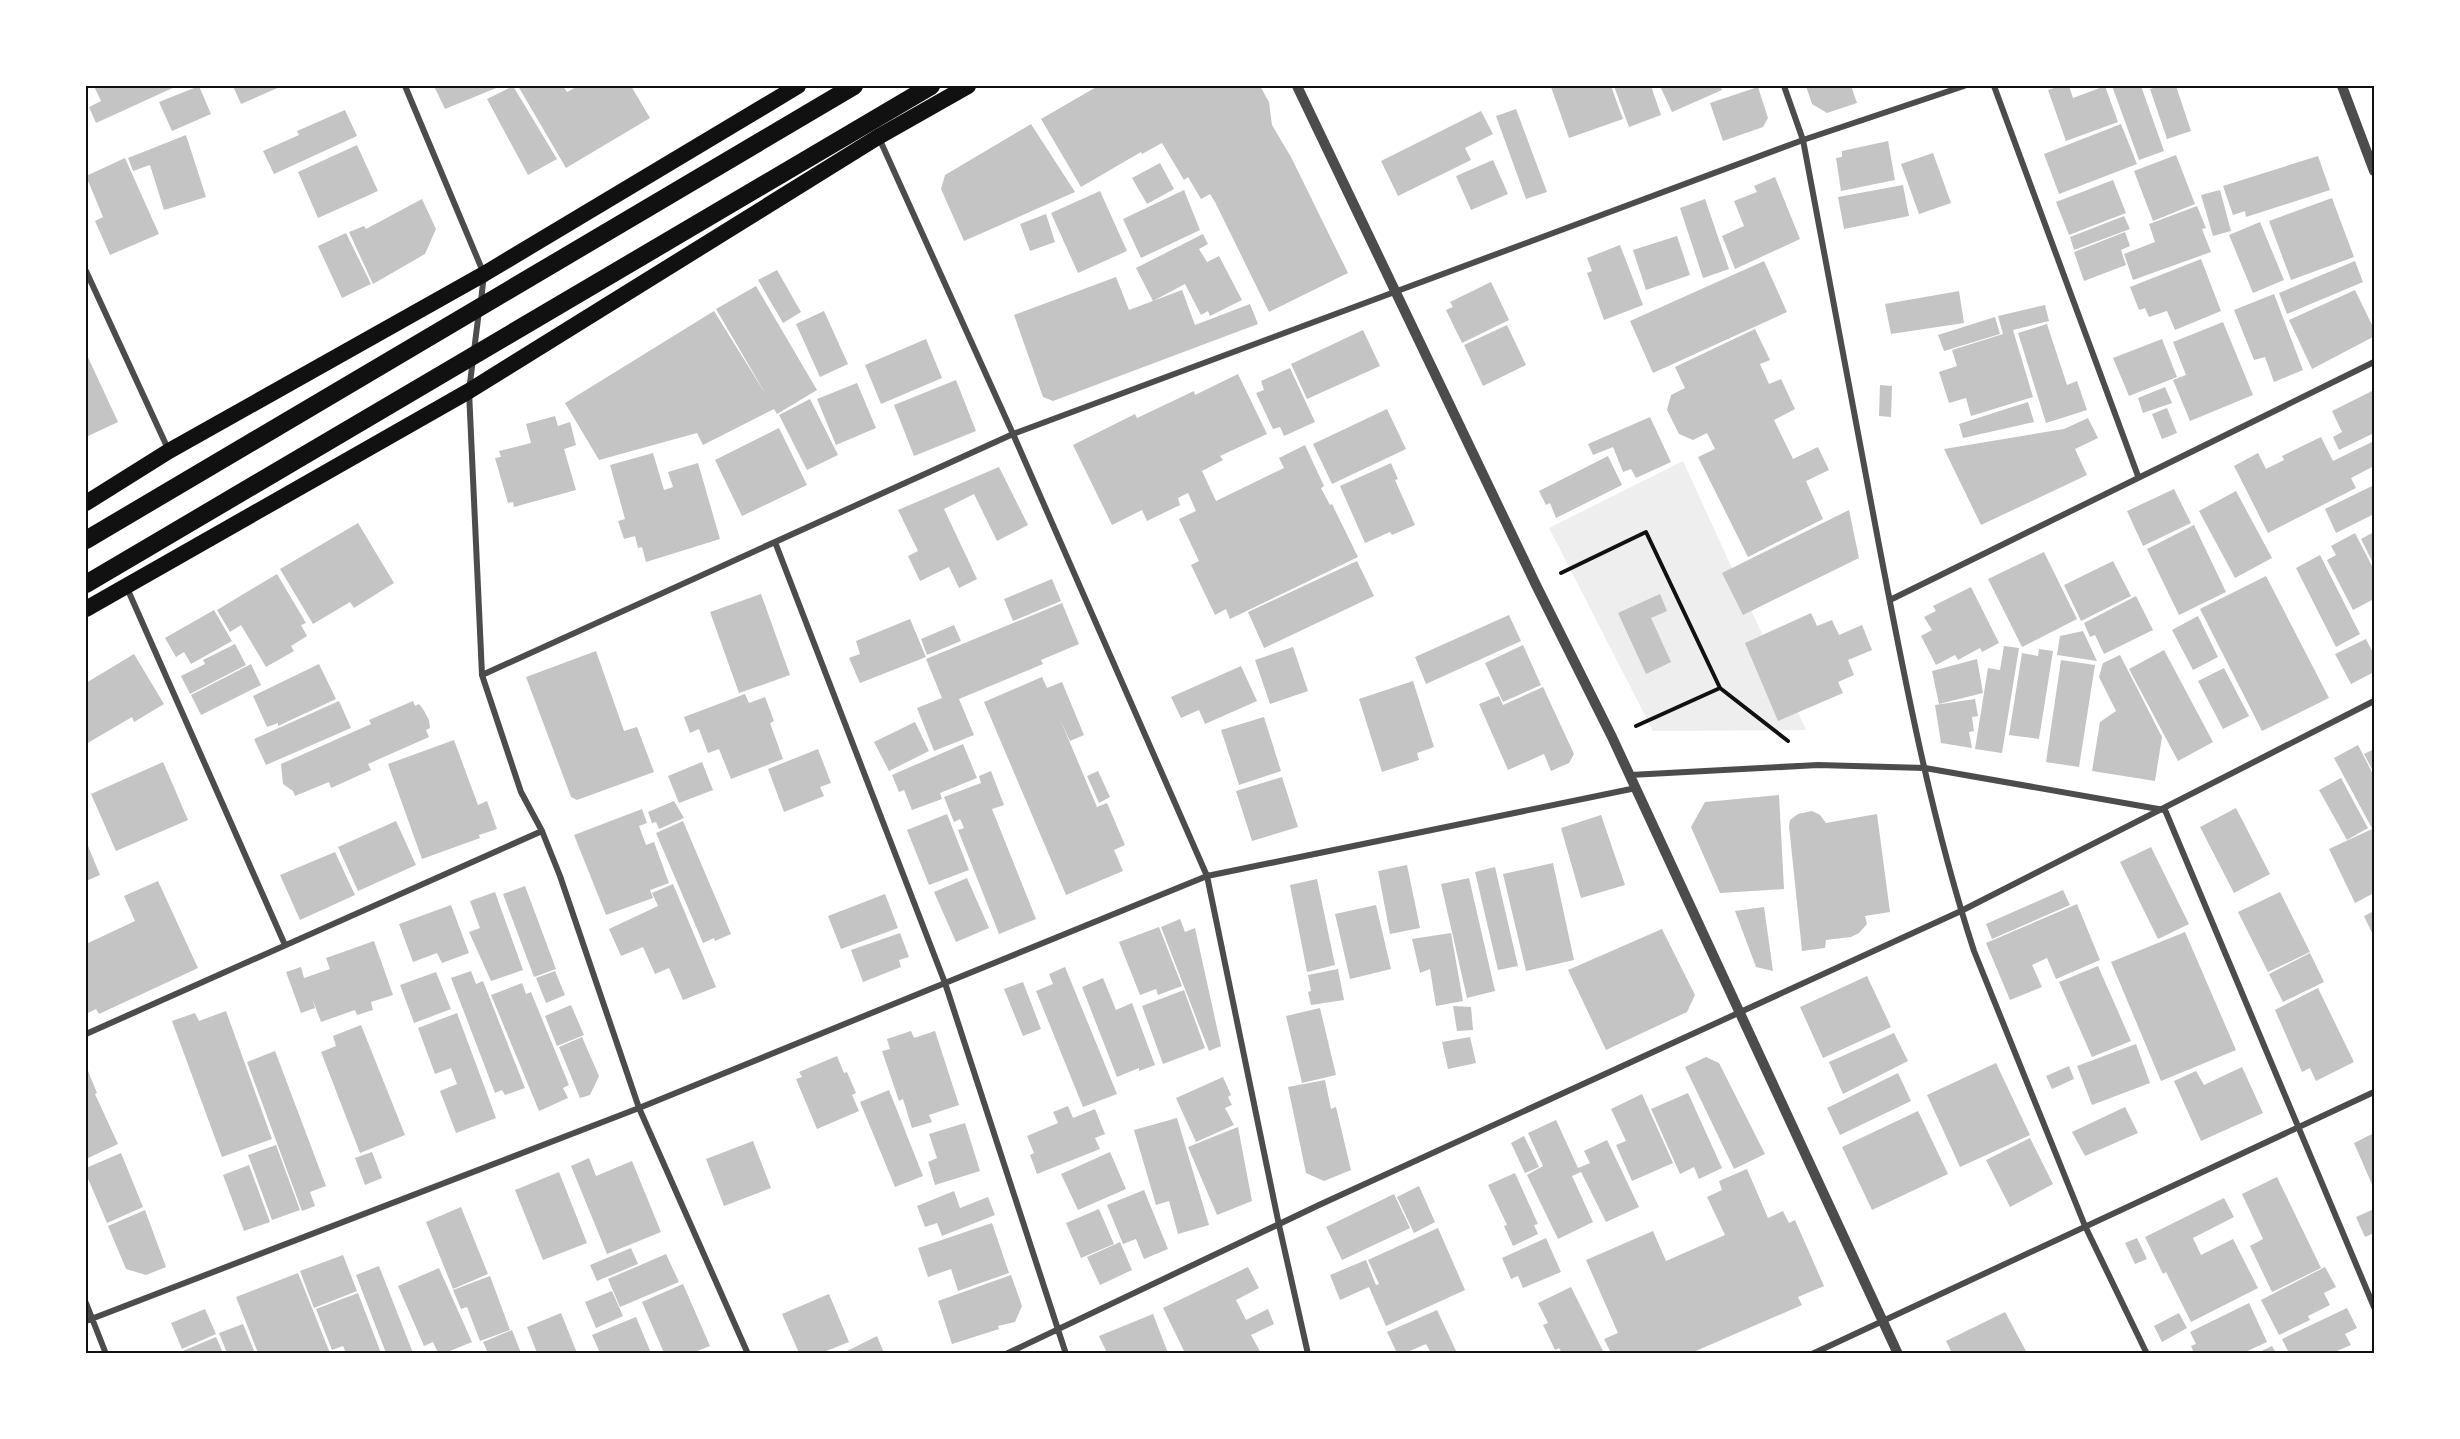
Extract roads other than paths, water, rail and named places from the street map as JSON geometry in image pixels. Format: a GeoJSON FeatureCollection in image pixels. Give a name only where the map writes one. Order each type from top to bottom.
{"type":"FeatureCollection","features":[{"type":"Feature","properties":{"kind":"highway"},"geometry":{"type":"LineString","coordinates":[[86,503],[169,451],[484,274],[798,86]]}},
{"type":"Feature","properties":{"kind":"highway"},"geometry":{"type":"LineString","coordinates":[[86,540],[854,86]]}},
{"type":"Feature","properties":{"kind":"highway"},"geometry":{"type":"LineString","coordinates":[[86,584],[931,86]]}},
{"type":"Feature","properties":{"kind":"highway"},"geometry":{"type":"LineString","coordinates":[[86,609],[469,391],[878,137],[968,86]]}},
{"type":"Feature","properties":{"kind":"street"},"geometry":{"type":"LineString","coordinates":[[405,86],[484,274],[469,391],[482,675],[521,792],[542,831],[560,876],[639,1108],[748,1353]]}},
{"type":"Feature","properties":{"kind":"street"},"geometry":{"type":"LineString","coordinates":[[1297,86],[1536,585],[1612,737],[1742,1012],[1898,1353]]}},
{"type":"Feature","properties":{"kind":"street"},"geometry":{"type":"LineString","coordinates":[[1784,86],[1803,140],[1890,600],[1925,768],[1961,911],[1974,951],[2085,1226],[2147,1353]]}},
{"type":"Feature","properties":{"kind":"street"},"geometry":{"type":"LineString","coordinates":[[482,675],[1013,434],[1803,140],[1964,86]]}},
{"type":"Feature","properties":{"kind":"street"},"geometry":{"type":"LineString","coordinates":[[1994,86],[2138,476]]}},
{"type":"Feature","properties":{"kind":"street"},"geometry":{"type":"LineString","coordinates":[[2342,86],[2374,171]]}},
{"type":"Feature","properties":{"kind":"street"},"geometry":{"type":"LineString","coordinates":[[878,137],[1013,434],[1207,876],[1279,1226],[1308,1353]]}},
{"type":"Feature","properties":{"kind":"street"},"geometry":{"type":"LineString","coordinates":[[86,271],[169,451]]}},
{"type":"Feature","properties":{"kind":"street"},"geometry":{"type":"LineString","coordinates":[[1890,600],[2138,476],[2374,362]]}},
{"type":"Feature","properties":{"kind":"street"},"geometry":{"type":"LineString","coordinates":[[775,542],[945,983],[1066,1353]]}},
{"type":"Feature","properties":{"kind":"street"},"geometry":{"type":"LineString","coordinates":[[126,585],[285,945]]}},
{"type":"Feature","properties":{"kind":"street"},"geometry":{"type":"LineString","coordinates":[[1006,1353],[1961,911],[2374,702]]}},
{"type":"Feature","properties":{"kind":"street"},"geometry":{"type":"LineString","coordinates":[[1630,775],[1818,765],[1925,768],[2164,810]]}},
{"type":"Feature","properties":{"kind":"street"},"geometry":{"type":"LineString","coordinates":[[89,1320],[639,1108],[1207,876],[1636,788]]}},
{"type":"Feature","properties":{"kind":"street"},"geometry":{"type":"LineString","coordinates":[[2164,810],[2374,1307]]}},
{"type":"Feature","properties":{"kind":"street"},"geometry":{"type":"LineString","coordinates":[[86,1034],[542,831]]}},
{"type":"Feature","properties":{"kind":"street"},"geometry":{"type":"LineString","coordinates":[[1812,1353],[2374,1092]]}},
{"type":"Feature","properties":{"kind":"street"},"geometry":{"type":"LineString","coordinates":[[86,1303],[89,1320],[106,1353]]}}]}
